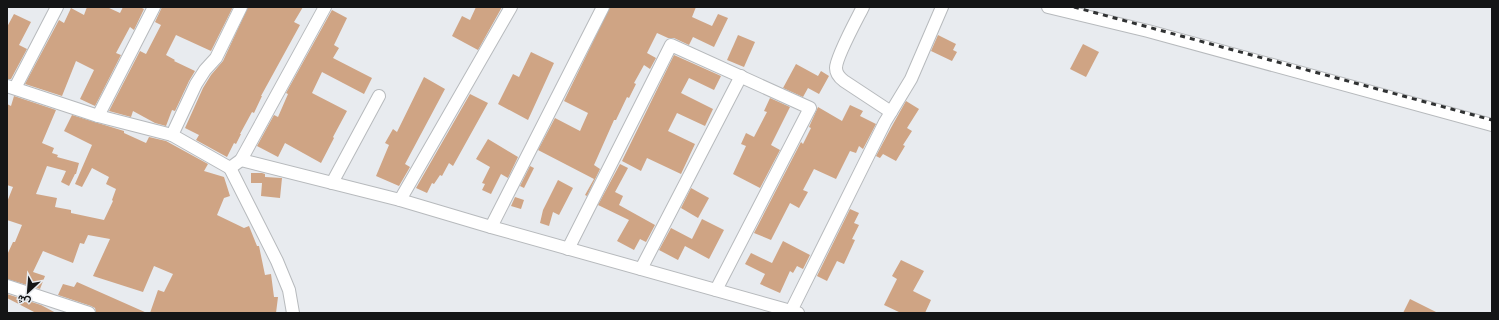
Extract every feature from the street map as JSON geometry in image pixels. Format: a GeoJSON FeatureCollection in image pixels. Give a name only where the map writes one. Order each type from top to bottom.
{"type":"FeatureCollection","features":[{"type":"Feature","properties":{"kind":"street"},"geometry":{"type":"LineString","coordinates":[[57,7],[11,87],[98,116],[172,135],[230,168],[277,261],[289,290],[293,313]]}},
{"type":"Feature","properties":{"kind":"street"},"geometry":{"type":"LineString","coordinates":[[98,116],[154,7]]}},
{"type":"Feature","properties":{"kind":"street"},"geometry":{"type":"LineString","coordinates":[[172,135],[196,84],[205,70],[216,58],[241,7]]}},
{"type":"Feature","properties":{"kind":"street"},"geometry":{"type":"LineString","coordinates":[[230,168],[241,160],[325,7]]}},
{"type":"Feature","properties":{"kind":"street"},"geometry":{"type":"LineString","coordinates":[[400,200],[512,7]]}},
{"type":"Feature","properties":{"kind":"street"},"geometry":{"type":"LineString","coordinates":[[491,227],[603,7]]}},
{"type":"Feature","properties":{"kind":"street"},"geometry":{"type":"LineString","coordinates":[[863,7],[838,60],[837,72],[844,82],[891,112]]}},
{"type":"Feature","properties":{"kind":"street"},"geometry":{"type":"LineString","coordinates":[[241,160],[400,200],[568,249],[795,312],[891,112],[908,85],[942,7]]}},
{"type":"Feature","properties":{"kind":"street"},"geometry":{"type":"LineString","coordinates":[[1048,7],[1148,31],[1492,125]]}},
{"type":"Feature","properties":{"kind":"street"},"geometry":{"type":"LineString","coordinates":[[568,249],[671,45],[810,108],[716,290]]}},
{"type":"Feature","properties":{"kind":"street"},"geometry":{"type":"LineString","coordinates":[[641,269],[741,76]]}},
{"type":"Feature","properties":{"kind":"street"},"geometry":{"type":"LineString","coordinates":[[332,183],[379,96]]}},
{"type":"Feature","properties":{"kind":"street"},"geometry":{"type":"LineString","coordinates":[[7,286],[88,313]]}},
{"type":"Feature","properties":{"kind":"building"},"geometry":{"type":"Polygon","coordinates":[[[87,7],[107,7],[120,13],[123,7],[140,7],[144,9],[134,30],[130,27],[116,53],[121,55],[95,106],[80,99],[94,70],[76,61],[62,96],[25,84],[59,20],[64,23],[71,8],[84,15],[87,7]]]}},
{"type":"Feature","properties":{"kind":"building"},"geometry":{"type":"Polygon","coordinates":[[[162,7],[233,7],[211,51],[176,35],[166,55],[175,60],[174,61],[195,71],[175,111],[172,110],[166,126],[155,123],[133,111],[131,117],[109,111],[140,51],[146,54],[161,25],[155,22],[162,7]]]}},
{"type":"Feature","properties":{"kind":"building"},"geometry":{"type":"Polygon","coordinates":[[[248,7],[303,7],[294,22],[300,25],[261,96],[254,113],[252,112],[236,144],[234,143],[227,157],[196,140],[199,135],[185,128],[203,88],[211,75],[223,61],[248,7]]]}},
{"type":"Feature","properties":{"kind":"building"},"geometry":{"type":"Polygon","coordinates":[[[476,7],[502,7],[478,50],[452,36],[462,16],[470,20],[476,7]]]}},
{"type":"Feature","properties":{"kind":"building"},"geometry":{"type":"Polygon","coordinates":[[[610,7],[696,7],[692,17],[712,26],[718,14],[728,18],[714,47],[693,37],[689,45],[674,38],[668,38],[657,33],[647,53],[656,58],[650,69],[644,65],[634,83],[636,84],[629,98],[627,97],[616,120],[614,120],[594,165],[600,169],[587,196],[585,195],[594,179],[538,150],[555,118],[580,131],[588,113],[564,101],[610,7]]]}},
{"type":"Feature","properties":{"kind":"building"},"geometry":{"type":"Polygon","coordinates":[[[332,10],[347,18],[334,45],[339,48],[333,58],[372,78],[364,94],[322,72],[312,93],[347,111],[333,137],[334,138],[321,163],[285,143],[278,157],[257,146],[274,115],[278,117],[288,94],[286,93],[332,10]]]}},
{"type":"Feature","properties":{"kind":"building"},"geometry":{"type":"Polygon","coordinates":[[[14,14],[31,22],[19,45],[27,49],[11,79],[7,79],[7,27],[14,14]]]}},
{"type":"Feature","properties":{"kind":"building"},"geometry":{"type":"Polygon","coordinates":[[[738,35],[755,42],[744,67],[727,60],[738,35]]]}},
{"type":"Feature","properties":{"kind":"building"},"geometry":{"type":"Polygon","coordinates":[[[938,35],[956,44],[953,50],[957,52],[952,61],[931,51],[938,35]]]}},
{"type":"Feature","properties":{"kind":"building"},"geometry":{"type":"Polygon","coordinates":[[[1083,44],[1099,52],[1086,77],[1070,69],[1083,44]]]}},
{"type":"Feature","properties":{"kind":"building"},"geometry":{"type":"Polygon","coordinates":[[[531,52],[554,63],[528,120],[498,104],[513,74],[519,77],[531,52]]]}},
{"type":"Feature","properties":{"kind":"building"},"geometry":{"type":"Polygon","coordinates":[[[674,55],[721,76],[714,90],[689,78],[681,93],[713,109],[705,126],[677,113],[668,131],[695,144],[681,174],[647,158],[641,171],[622,161],[674,55]]]}},
{"type":"Feature","properties":{"kind":"building"},"geometry":{"type":"Polygon","coordinates":[[[796,64],[818,76],[821,71],[829,76],[819,94],[808,88],[803,97],[783,88],[796,64]]]}},
{"type":"Feature","properties":{"kind":"building"},"geometry":{"type":"Polygon","coordinates":[[[424,77],[445,89],[405,164],[410,167],[399,186],[376,176],[389,145],[385,143],[393,129],[397,132],[424,77]]]}},
{"type":"Feature","properties":{"kind":"building"},"geometry":{"type":"Polygon","coordinates":[[[470,94],[488,103],[453,166],[449,163],[442,176],[440,175],[434,184],[432,183],[427,193],[416,188],[470,94]]]}},
{"type":"Feature","properties":{"kind":"building"},"geometry":{"type":"Polygon","coordinates":[[[14,96],[56,110],[42,143],[54,148],[52,153],[58,155],[57,157],[79,163],[76,174],[69,186],[61,182],[66,171],[47,166],[36,194],[57,198],[55,207],[71,210],[71,213],[104,220],[113,201],[112,200],[116,189],[106,184],[109,177],[92,168],[82,187],[75,184],[92,145],[64,131],[72,115],[124,131],[124,133],[146,143],[149,137],[166,141],[208,164],[204,171],[224,177],[230,196],[224,198],[217,215],[244,228],[249,226],[257,246],[259,246],[265,275],[271,274],[274,297],[278,297],[276,313],[150,313],[158,290],[164,292],[173,274],[154,266],[143,292],[93,276],[110,239],[88,235],[84,244],[80,243],[73,263],[43,251],[33,272],[45,276],[40,289],[7,279],[7,255],[13,242],[15,242],[22,225],[7,220],[7,202],[13,187],[7,185],[7,104],[11,106],[14,96]]]}},
{"type":"Feature","properties":{"kind":"building"},"geometry":{"type":"Polygon","coordinates":[[[770,98],[790,107],[771,145],[780,150],[760,188],[733,174],[746,146],[741,144],[746,133],[754,137],[767,112],[764,111],[770,98]]]}},
{"type":"Feature","properties":{"kind":"building"},"geometry":{"type":"Polygon","coordinates":[[[906,101],[919,109],[907,128],[912,131],[903,145],[905,146],[896,161],[883,154],[880,158],[876,156],[892,126],[906,101]]]}},
{"type":"Feature","properties":{"kind":"building"},"geometry":{"type":"Polygon","coordinates":[[[850,105],[863,111],[860,116],[876,124],[863,149],[859,146],[856,153],[850,151],[836,179],[814,169],[803,190],[808,192],[799,208],[790,203],[771,240],[754,233],[801,142],[803,144],[811,128],[809,127],[818,107],[842,121],[850,105]]]}},
{"type":"Feature","properties":{"kind":"building"},"geometry":{"type":"Polygon","coordinates":[[[488,139],[518,157],[508,178],[501,174],[491,194],[482,190],[485,184],[482,183],[490,167],[476,159],[488,139]]]}},
{"type":"Feature","properties":{"kind":"building"},"geometry":{"type":"Polygon","coordinates":[[[620,164],[628,168],[615,192],[623,196],[619,205],[655,225],[646,242],[640,239],[634,250],[617,241],[629,220],[598,205],[620,164]]]}},
{"type":"Feature","properties":{"kind":"building"},"geometry":{"type":"Polygon","coordinates":[[[530,166],[534,168],[524,188],[520,186],[530,166]]]}},
{"type":"Feature","properties":{"kind":"building"},"geometry":{"type":"Polygon","coordinates":[[[251,173],[262,173],[265,174],[265,177],[282,178],[280,198],[261,196],[262,183],[251,183],[251,173]]]}},
{"type":"Feature","properties":{"kind":"building"},"geometry":{"type":"Polygon","coordinates":[[[558,180],[573,188],[559,215],[553,212],[549,226],[540,223],[543,210],[558,180]]]}},
{"type":"Feature","properties":{"kind":"building"},"geometry":{"type":"Polygon","coordinates":[[[691,188],[709,198],[698,218],[681,208],[691,188]]]}},
{"type":"Feature","properties":{"kind":"building"},"geometry":{"type":"Polygon","coordinates":[[[515,197],[524,200],[521,209],[511,206],[515,197]]]}},
{"type":"Feature","properties":{"kind":"building"},"geometry":{"type":"Polygon","coordinates":[[[850,209],[859,213],[854,223],[859,225],[852,239],[855,240],[844,264],[837,261],[827,281],[817,276],[850,209]]]}},
{"type":"Feature","properties":{"kind":"building"},"geometry":{"type":"Polygon","coordinates":[[[702,219],[724,230],[709,259],[685,246],[678,260],[659,250],[671,228],[692,239],[702,219]]]}},
{"type":"Feature","properties":{"kind":"building"},"geometry":{"type":"Polygon","coordinates":[[[783,241],[810,255],[803,269],[797,266],[793,273],[790,271],[780,293],[760,284],[765,274],[745,264],[751,253],[772,263],[783,241]]]}},
{"type":"Feature","properties":{"kind":"building"},"geometry":{"type":"Polygon","coordinates":[[[901,260],[924,271],[913,291],[931,300],[925,313],[901,313],[884,305],[897,279],[892,276],[901,260]]]}},
{"type":"Feature","properties":{"kind":"building"},"geometry":{"type":"Polygon","coordinates":[[[77,282],[147,313],[96,313],[95,308],[91,306],[58,295],[63,284],[74,287],[77,282]]]}},
{"type":"Feature","properties":{"kind":"building"},"geometry":{"type":"Polygon","coordinates":[[[7,294],[41,305],[56,313],[36,313],[7,298],[7,294]]]}},
{"type":"Feature","properties":{"kind":"building"},"geometry":{"type":"Polygon","coordinates":[[[1410,299],[1438,313],[1403,313],[1410,299]]]}},
{"type":"Feature","properties":{"kind":"railway"},"geometry":{"type":"LineString","coordinates":[[1074,7],[1492,120]]}}]}
